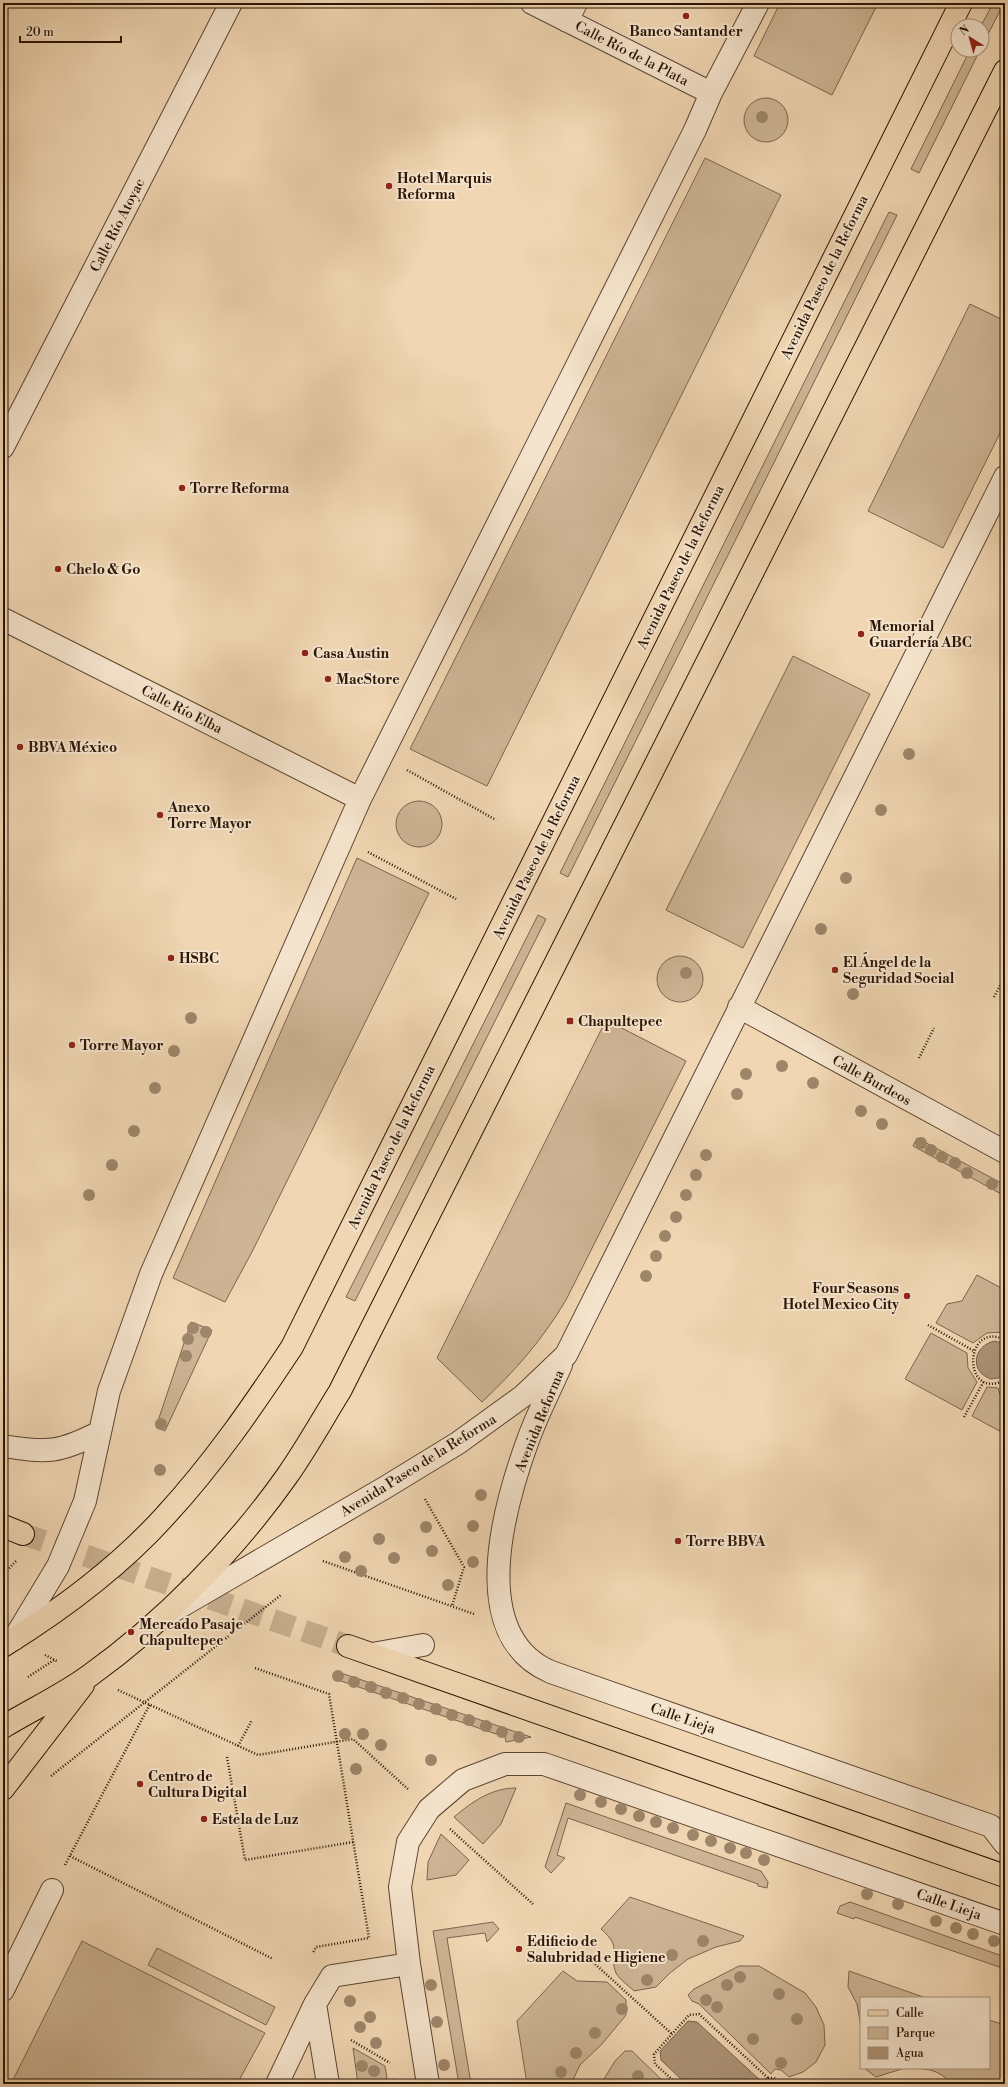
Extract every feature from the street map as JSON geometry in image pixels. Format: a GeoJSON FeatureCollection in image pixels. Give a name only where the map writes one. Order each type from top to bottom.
{"type":"FeatureCollection","features":[{"type":"Feature","properties":{"kind":"main road","name":"Avenida Paseo de la Reforma"},"geometry":{"type":"LineString","coordinates":[[9,1643],[75,1598],[130,1551],[165,1517],[202,1474],[250,1411],[292,1347],[961,3]]}},
{"type":"Feature","properties":{"kind":"main road","name":"Avenida Paseo de la Reforma"},"geometry":{"type":"LineString","coordinates":[[3,1726],[89,1676],[158,1620],[248,1528],[287,1476],[340,1391],[1005,71]]}},
{"type":"Feature","properties":{"kind":"main road"},"geometry":{"type":"LineString","coordinates":[[3,1526],[23,1534]]}},
{"type":"Feature","properties":{"kind":"main road"},"geometry":{"type":"LineString","coordinates":[[348,1646],[1005,1876]]}},
{"type":"Feature","properties":{"kind":"main road"},"geometry":{"type":"LineString","coordinates":[[3,1789],[89,1676]]}},
{"type":"Feature","properties":{"kind":"street","name":"Calle Río Atoyac"},"geometry":{"type":"LineString","coordinates":[[3,447],[231,3]]}},
{"type":"Feature","properties":{"kind":"street","name":"Calle Río de la Plata"},"geometry":{"type":"LineString","coordinates":[[532,3],[572,12],[711,93]]}},
{"type":"Feature","properties":{"kind":"street","name":"Avenida Paseo de la Reforma"},"geometry":{"type":"LineString","coordinates":[[9,1643],[61,1559],[85,1502],[109,1391],[151,1274],[360,799],[695,130],[711,93],[758,3]]}},
{"type":"Feature","properties":{"kind":"street","name":"Avenida Paseo de la Reforma"},"geometry":{"type":"LineString","coordinates":[[158,1620],[386,1488],[458,1443],[523,1396],[566,1355],[1005,477]]}},
{"type":"Feature","properties":{"kind":"street","name":"Calle Río Elba"},"geometry":{"type":"LineString","coordinates":[[3,619],[360,799]]}},
{"type":"Feature","properties":{"kind":"street","name":"Calle Burdeos"},"geometry":{"type":"LineString","coordinates":[[739,1007],[1005,1152]]}},
{"type":"Feature","properties":{"kind":"street","name":"Avenida Reforma"},"geometry":{"type":"LineString","coordinates":[[512,1486],[529,1438],[566,1355]]}},
{"type":"Feature","properties":{"kind":"street"},"geometry":{"type":"LineString","coordinates":[[3,1446],[35,1451],[52,1451],[75,1445],[100,1432]]}},
{"type":"Feature","properties":{"kind":"street","name":"Calle Lieja"},"geometry":{"type":"LineString","coordinates":[[512,1486],[502,1539],[498,1587],[501,1608],[506,1625],[516,1646],[531,1661],[551,1672],[991,1826],[1005,1844]]}},
{"type":"Feature","properties":{"kind":"street"},"geometry":{"type":"LineString","coordinates":[[372,1654],[423,1645]]}},
{"type":"Feature","properties":{"kind":"street","name":"Calle Lieja"},"geometry":{"type":"LineString","coordinates":[[409,1964],[400,1887],[408,1842],[429,1809],[463,1780],[505,1764],[544,1764],[1005,1924]]}},
{"type":"Feature","properties":{"kind":"street"},"geometry":{"type":"LineString","coordinates":[[3,1990],[52,1890]]}},
{"type":"Feature","properties":{"kind":"street"},"geometry":{"type":"LineString","coordinates":[[277,2084],[315,2004],[332,1976],[409,1964],[428,2084]]}},
{"type":"Feature","properties":{"kind":"street"},"geometry":{"type":"LineString","coordinates":[[315,2004],[328,2084]]}},
{"type":"Feature","properties":{"kind":"street"},"geometry":{"type":"LineString","coordinates":[[288,2060],[289,2084]]}},
{"type":"Feature","properties":{"kind":"path"},"geometry":{"type":"LineString","coordinates":[[406,770],[496,820]]}},
{"type":"Feature","properties":{"kind":"path"},"geometry":{"type":"LineString","coordinates":[[366,851],[456,899]]}},
{"type":"Feature","properties":{"kind":"path"},"geometry":{"type":"LineString","coordinates":[[994,997],[1005,976]]}},
{"type":"Feature","properties":{"kind":"path"},"geometry":{"type":"LineString","coordinates":[[919,1058],[934,1028]]}},
{"type":"Feature","properties":{"kind":"path"},"geometry":{"type":"LineString","coordinates":[[928,1325],[974,1351]]}},
{"type":"Feature","properties":{"kind":"path"},"geometry":{"type":"LineString","coordinates":[[1005,1340],[996,1338],[983,1340],[974,1351],[972,1357],[974,1371],[984,1381],[990,1383],[1005,1380]]}},
{"type":"Feature","properties":{"kind":"path"},"geometry":{"type":"LineString","coordinates":[[964,1417],[984,1381]]}},
{"type":"Feature","properties":{"kind":"path"},"geometry":{"type":"LineString","coordinates":[[1001,1382],[1005,1394]]}},
{"type":"Feature","properties":{"kind":"path"},"geometry":{"type":"LineString","coordinates":[[425,1499],[464,1567],[452,1606]]}},
{"type":"Feature","properties":{"kind":"path"},"geometry":{"type":"LineString","coordinates":[[323,1561],[475,1615]]}},
{"type":"Feature","properties":{"kind":"path"},"geometry":{"type":"LineString","coordinates":[[51,1777],[281,1595]]}},
{"type":"Feature","properties":{"kind":"path"},"geometry":{"type":"LineString","coordinates":[[45,1656],[61,1664]]}},
{"type":"Feature","properties":{"kind":"path"},"geometry":{"type":"LineString","coordinates":[[38,1670],[54,1660]]}},
{"type":"Feature","properties":{"kind":"path"},"geometry":{"type":"LineString","coordinates":[[255,1668],[329,1694],[369,1938]]}},
{"type":"Feature","properties":{"kind":"path"},"geometry":{"type":"LineString","coordinates":[[136,1698],[258,1756],[352,1739],[409,1791]]}},
{"type":"Feature","properties":{"kind":"path"},"geometry":{"type":"LineString","coordinates":[[52,1890],[150,1704]]}},
{"type":"Feature","properties":{"kind":"path"},"geometry":{"type":"LineString","coordinates":[[238,1746],[252,1720]]}},
{"type":"Feature","properties":{"kind":"path"},"geometry":{"type":"LineString","coordinates":[[227,1757],[245,1860],[353,1842]]}},
{"type":"Feature","properties":{"kind":"path"},"geometry":{"type":"LineString","coordinates":[[447,1826],[533,1904]]}},
{"type":"Feature","properties":{"kind":"path"},"geometry":{"type":"LineString","coordinates":[[70,1856],[273,1958]]}},
{"type":"Feature","properties":{"kind":"path"},"geometry":{"type":"LineString","coordinates":[[584,1954],[672,2034]]}},
{"type":"Feature","properties":{"kind":"path"},"geometry":{"type":"LineString","coordinates":[[677,2084],[655,2064],[654,2054],[690,2015],[699,2014],[768,2078],[774,2078],[780,2084]]}},
{"type":"Feature","properties":{"kind":"path"},"geometry":{"type":"LineString","coordinates":[[349,2040],[390,2063]]}},
{"type":"Feature","properties":{"kind":"path"},"geometry":{"type":"LineString","coordinates":[[762,2084],[768,2078]]}},
{"type":"Feature","properties":{"kind":"path"},"geometry":{"type":"LineString","coordinates":[[389,2084],[393,2079]]}},
{"type":"Feature","properties":{"kind":"path"},"geometry":{"type":"LineString","coordinates":[[905,2084],[923,2081],[936,2084]]}},
{"type":"Feature","properties":{"kind":"green space"},"geometry":{"type":"Polygon","coordinates":[[[780,3],[878,3],[832,95],[754,56],[780,3]]]}},
{"type":"Feature","properties":{"kind":"green space"},"geometry":{"type":"Polygon","coordinates":[[[993,3],[1004,3],[990,30],[990,18],[985,18],[993,3]]]}},
{"type":"Feature","properties":{"kind":"green space"},"geometry":{"type":"Polygon","coordinates":[[[966,58],[976,58],[919,173],[911,169],[966,58]]]}},
{"type":"Feature","properties":{"kind":"green space"},"geometry":{"type":"Polygon","coordinates":[[[762,98],[770,98],[782,104],[788,116],[788,124],[782,136],[770,142],[762,142],[750,136],[744,124],[744,116],[750,104],[762,98]]]}},
{"type":"Feature","properties":{"kind":"green space"},"geometry":{"type":"Polygon","coordinates":[[[705,158],[781,195],[487,786],[410,749],[705,158]]]}},
{"type":"Feature","properties":{"kind":"green space"},"geometry":{"type":"Polygon","coordinates":[[[889,212],[897,215],[568,877],[560,873],[889,212]]]}},
{"type":"Feature","properties":{"kind":"green space"},"geometry":{"type":"Polygon","coordinates":[[[970,304],[1005,321],[1005,423],[943,548],[868,511],[970,304]]]}},
{"type":"Feature","properties":{"kind":"green space"},"geometry":{"type":"Polygon","coordinates":[[[793,656],[870,694],[743,948],[666,910],[793,656]]]}},
{"type":"Feature","properties":{"kind":"green space"},"geometry":{"type":"Polygon","coordinates":[[[419,801],[432,805],[438,811],[442,824],[438,837],[432,843],[419,847],[406,843],[400,837],[396,824],[400,811],[406,805],[419,801]]]}},
{"type":"Feature","properties":{"kind":"green space"},"geometry":{"type":"Polygon","coordinates":[[[357,858],[429,893],[253,1250],[225,1302],[173,1278],[357,858]]]}},
{"type":"Feature","properties":{"kind":"green space"},"geometry":{"type":"Polygon","coordinates":[[[538,915],[546,919],[355,1301],[346,1297],[538,915]]]}},
{"type":"Feature","properties":{"kind":"green space"},"geometry":{"type":"Polygon","coordinates":[[[680,956],[693,960],[699,966],[703,979],[699,992],[693,998],[680,1002],[667,998],[661,992],[657,979],[661,966],[667,960],[680,956]]]}},
{"type":"Feature","properties":{"kind":"green space"},"geometry":{"type":"Polygon","coordinates":[[[606,1020],[686,1061],[566,1300],[548,1328],[528,1354],[482,1402],[437,1358],[606,1020]]]}},
{"type":"Feature","properties":{"kind":"green space"},"geometry":{"type":"Polygon","coordinates":[[[917,1138],[1005,1185],[1005,1196],[913,1146],[917,1138]]]}},
{"type":"Feature","properties":{"kind":"green space"},"geometry":{"type":"Polygon","coordinates":[[[977,1275],[1005,1290],[1005,1332],[987,1333],[973,1343],[936,1323],[947,1304],[962,1301],[977,1275]]]}},
{"type":"Feature","properties":{"kind":"green space"},"geometry":{"type":"Polygon","coordinates":[[[191,1322],[212,1330],[165,1431],[156,1427],[191,1322]]]}},
{"type":"Feature","properties":{"kind":"green space"},"geometry":{"type":"Polygon","coordinates":[[[931,1333],[967,1353],[968,1368],[977,1382],[962,1410],[905,1379],[931,1333]]]}},
{"type":"Feature","properties":{"kind":"green space"},"geometry":{"type":"Polygon","coordinates":[[[987,1387],[998,1388],[1005,1409],[1005,1434],[972,1416],[987,1387]]]}},
{"type":"Feature","properties":{"kind":"green space"},"geometry":{"type":"Polygon","coordinates":[[[338,1672],[531,1737],[506,1742],[505,1737],[335,1679],[338,1672]]]}},
{"type":"Feature","properties":{"kind":"green space"},"geometry":{"type":"Polygon","coordinates":[[[516,1788],[501,1824],[483,1844],[454,1817],[475,1801],[490,1793],[498,1790],[516,1788]]]}},
{"type":"Feature","properties":{"kind":"green space"},"geometry":{"type":"Polygon","coordinates":[[[566,1803],[761,1871],[768,1882],[767,1888],[568,1818],[557,1855],[565,1858],[551,1873],[545,1867],[566,1803]]]}},
{"type":"Feature","properties":{"kind":"green space"},"geometry":{"type":"Polygon","coordinates":[[[441,1834],[469,1860],[456,1875],[427,1880],[428,1862],[441,1834]]]}},
{"type":"Feature","properties":{"kind":"green space"},"geometry":{"type":"Polygon","coordinates":[[[630,1897],[744,1936],[740,1941],[716,1947],[688,1959],[670,1973],[656,1987],[634,1991],[617,1975],[614,1966],[614,1946],[608,1936],[601,1929],[630,1897]]]}},
{"type":"Feature","properties":{"kind":"green space"},"geometry":{"type":"Polygon","coordinates":[[[850,1902],[1005,1957],[1005,1969],[855,1917],[854,1919],[837,1913],[840,1906],[850,1902]]]}},
{"type":"Feature","properties":{"kind":"green space"},"geometry":{"type":"Polygon","coordinates":[[[493,1922],[499,1929],[487,1942],[485,1933],[447,1938],[471,2084],[459,2084],[433,1931],[493,1922]]]}},
{"type":"Feature","properties":{"kind":"green space"},"geometry":{"type":"Polygon","coordinates":[[[82,1941],[265,2033],[237,2084],[11,2084],[82,1941]]]}},
{"type":"Feature","properties":{"kind":"green space"},"geometry":{"type":"Polygon","coordinates":[[[157,1948],[275,2007],[266,2025],[148,1965],[157,1948]]]}},
{"type":"Feature","properties":{"kind":"green space"},"geometry":{"type":"Polygon","coordinates":[[[739,1966],[759,1966],[805,1993],[816,2007],[824,2025],[825,2045],[816,2062],[803,2072],[789,2077],[781,2070],[775,2069],[771,2074],[699,2004],[692,2001],[688,1995],[694,1989],[739,1966]]]}},
{"type":"Feature","properties":{"kind":"green space"},"geometry":{"type":"Polygon","coordinates":[[[563,1971],[577,1981],[607,1982],[626,2000],[626,2015],[602,2044],[580,2065],[571,2084],[527,2084],[517,2021],[563,1971]]]}},
{"type":"Feature","properties":{"kind":"green space"},"geometry":{"type":"Polygon","coordinates":[[[849,1971],[923,1997],[860,1997],[860,2021],[857,2004],[848,1987],[849,1971]]]}},
{"type":"Feature","properties":{"kind":"green space"},"geometry":{"type":"Polygon","coordinates":[[[990,2020],[1005,2025],[1005,2084],[952,2084],[941,2075],[931,2070],[920,2069],[990,2069],[990,2020]]]}},
{"type":"Feature","properties":{"kind":"green space"},"geometry":{"type":"Polygon","coordinates":[[[353,2048],[385,2066],[387,2078],[383,2084],[358,2084],[353,2048]]]}},
{"type":"Feature","properties":{"kind":"green space"},"geometry":{"type":"Polygon","coordinates":[[[625,2051],[632,2051],[666,2084],[601,2084],[615,2061],[625,2051]]]}},
{"type":"Feature","properties":{"kind":"green space"},"geometry":{"type":"Polygon","coordinates":[[[865,2069],[902,2069],[876,2077],[865,2069]]]}},
{"type":"Feature","properties":{"kind":"water"},"geometry":{"type":"Polygon","coordinates":[[[995,1341],[1005,1344],[1005,1377],[991,1379],[984,1376],[979,1371],[976,1359],[982,1348],[988,1343],[995,1341]]]}},
{"type":"Feature","properties":{"kind":"water"},"geometry":{"type":"Polygon","coordinates":[[[688,2021],[697,2022],[761,2081],[759,2084],[686,2084],[661,2060],[660,2051],[688,2021]]]}},
{"type":"Feature","properties":{"kind":"tunnel"},"geometry":{"type":"LineString","coordinates":[[23,1534],[348,1646]]}},
{"type":"Feature","properties":{"kind":"place","name":"Banco Santander"},"geometry":{"type":"Point","coordinates":[686,16]}},
{"type":"Feature","properties":{"kind":"place","name":"Hotel Marquis Reforma"},"geometry":{"type":"Point","coordinates":[389,186]}},
{"type":"Feature","properties":{"kind":"place","name":"Torre Reforma"},"geometry":{"type":"Point","coordinates":[182,488]}},
{"type":"Feature","properties":{"kind":"place","name":"Chelo & Go"},"geometry":{"type":"Point","coordinates":[58,569]}},
{"type":"Feature","properties":{"kind":"place","name":"Memorial Guardería ABC"},"geometry":{"type":"Point","coordinates":[861,634]}},
{"type":"Feature","properties":{"kind":"place","name":"Casa Austin"},"geometry":{"type":"Point","coordinates":[305,653]}},
{"type":"Feature","properties":{"kind":"place","name":"MacStore"},"geometry":{"type":"Point","coordinates":[328,679]}},
{"type":"Feature","properties":{"kind":"place","name":"BBVA México"},"geometry":{"type":"Point","coordinates":[20,747]}},
{"type":"Feature","properties":{"kind":"place","name":"Anexo Torre Mayor"},"geometry":{"type":"Point","coordinates":[160,815]}},
{"type":"Feature","properties":{"kind":"place","name":"HSBC"},"geometry":{"type":"Point","coordinates":[171,958]}},
{"type":"Feature","properties":{"kind":"place","name":"El Ángel de la Seguridad Social"},"geometry":{"type":"Point","coordinates":[835,970]}},
{"type":"Feature","properties":{"kind":"place","name":"Chapultepec"},"geometry":{"type":"Point","coordinates":[570,1021]}},
{"type":"Feature","properties":{"kind":"place","name":"Torre Mayor"},"geometry":{"type":"Point","coordinates":[72,1045]}},
{"type":"Feature","properties":{"kind":"place","name":"Four Seasons Hotel Mexico City"},"geometry":{"type":"Point","coordinates":[907,1296]}},
{"type":"Feature","properties":{"kind":"place","name":"Torre BBVA"},"geometry":{"type":"Point","coordinates":[678,1541]}},
{"type":"Feature","properties":{"kind":"place","name":"Mercado Pasaje Chapultepec"},"geometry":{"type":"Point","coordinates":[131,1632]}},
{"type":"Feature","properties":{"kind":"place","name":"Centro de Cultura Digital"},"geometry":{"type":"Point","coordinates":[140,1784]}},
{"type":"Feature","properties":{"kind":"place","name":"Estela de Luz"},"geometry":{"type":"Point","coordinates":[204,1819]}},
{"type":"Feature","properties":{"kind":"place","name":"Edificio de Salubridad e Higiene"},"geometry":{"type":"Point","coordinates":[519,1949]}}]}
